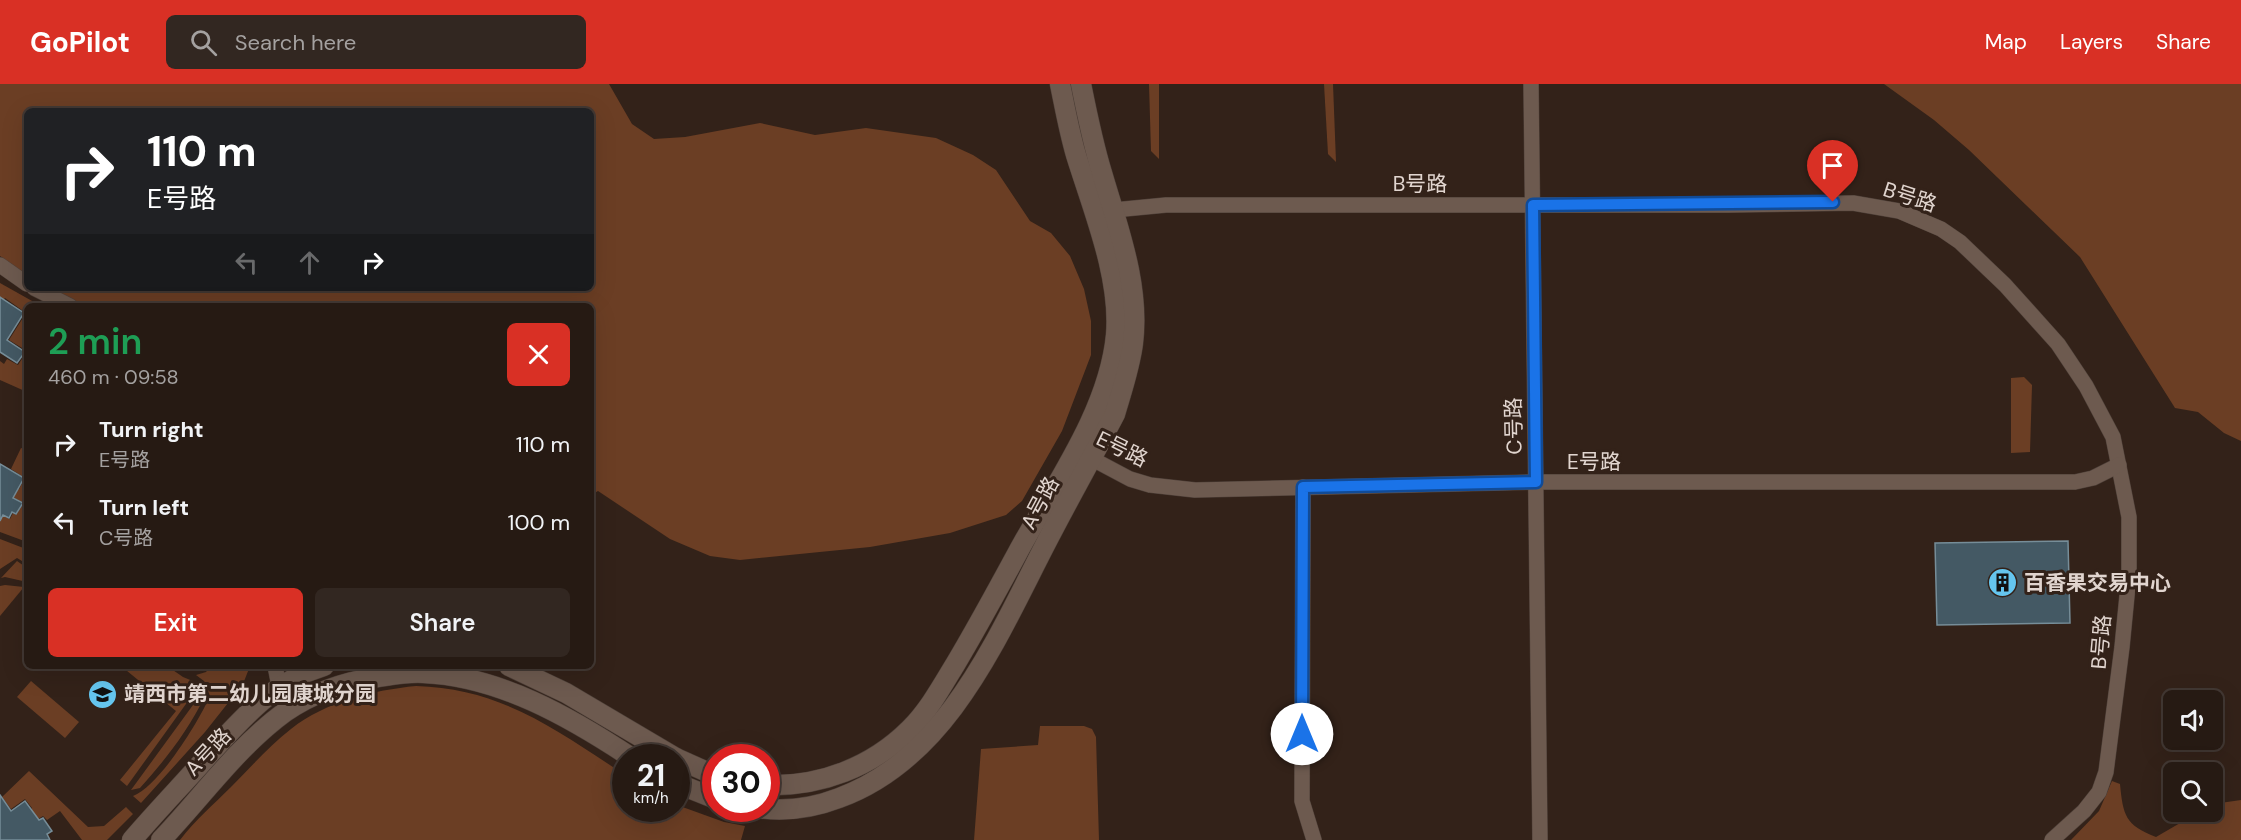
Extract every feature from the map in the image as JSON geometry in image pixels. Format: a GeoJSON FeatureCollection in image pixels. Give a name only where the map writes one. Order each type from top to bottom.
{"type":"FeatureCollection","features":[{"type":"Feature","properties":{"kind":"street","name":"A号路"},"geometry":{"type":"LineString","coordinates":[[780,809],[795,810],[824,804],[856,792],[902,764],[926,743],[989,652],[1083,454],[1086,432],[1101,397],[1116,334],[1112,280],[1070,130],[1060,84]]}},
{"type":"Feature","properties":{"kind":"street","name":"A号路"},"geometry":{"type":"LineString","coordinates":[[780,784],[818,781],[852,769],[885,750],[910,729],[933,702],[1083,454],[1115,414],[1133,342],[1132,286],[1114,210],[1093,143],[1081,84]]}},
{"type":"Feature","properties":{"kind":"street","name":"C号路"},"geometry":{"type":"LineString","coordinates":[[1531,84],[1540,840]]}},
{"type":"Feature","properties":{"kind":"street","name":"B号路"},"geometry":{"type":"LineString","coordinates":[[1096,218],[1114,210],[1166,205],[1853,202],[1899,211],[1951,235],[1984,263],[2058,344],[2107,422],[2113,437],[2128,517],[2129,575],[2117,697],[2106,772],[2098,792],[2084,811],[2052,840]]}},
{"type":"Feature","properties":{"kind":"street"},"geometry":{"type":"LineString","coordinates":[[0,265],[24,282]]}},
{"type":"Feature","properties":{"kind":"street"},"geometry":{"type":"LineString","coordinates":[[40,291],[64,303]]}},
{"type":"Feature","properties":{"kind":"street","name":"E号路"},"geometry":{"type":"LineString","coordinates":[[1083,454],[1130,479],[1181,490],[1536,482],[2075,482],[2093,478],[2119,465]]}},
{"type":"Feature","properties":{"kind":"street"},"geometry":{"type":"LineString","coordinates":[[1303,487],[1302,801],[1314,840]]}},
{"type":"Feature","properties":{"kind":"street"},"geometry":{"type":"LineString","coordinates":[[276,669],[279,686],[291,708]]}},
{"type":"Feature","properties":{"kind":"street","name":"A号路"},"geometry":{"type":"LineString","coordinates":[[132,840],[225,736],[279,686],[315,669]]}},
{"type":"Feature","properties":{"kind":"street"},"geometry":{"type":"LineString","coordinates":[[515,669],[566,693],[652,744]]}},
{"type":"Feature","properties":{"kind":"street","name":"A号路"},"geometry":{"type":"LineString","coordinates":[[161,840],[246,746],[291,708],[310,697],[345,684],[402,674],[423,673],[490,685],[534,702],[572,721],[612,746]]}},
{"type":"Feature","properties":{"kind":"shaded area"},"geometry":{"type":"Polygon","coordinates":[[[0,84],[609,84],[632,124],[654,139],[685,137],[760,123],[815,135],[866,128],[936,138],[973,155],[996,170],[1030,221],[1051,233],[1070,256],[1084,289],[1091,321],[1091,355],[1062,431],[1022,501],[1006,515],[950,533],[870,547],[740,560],[710,556],[670,539],[598,491],[594,493],[594,303],[80,303],[55,291],[594,291],[594,108],[24,108],[24,273],[0,256],[0,84]]]}},
{"type":"Feature","properties":{"kind":"shaded area"},"geometry":{"type":"Polygon","coordinates":[[[1149,84],[1159,84],[1159,159],[1151,151],[1149,84]]]}},
{"type":"Feature","properties":{"kind":"shaded area"},"geometry":{"type":"Polygon","coordinates":[[[1324,84],[1333,84],[1336,162],[1328,154],[1324,84]]]}},
{"type":"Feature","properties":{"kind":"shaded area"},"geometry":{"type":"Polygon","coordinates":[[[1884,84],[2241,84],[2241,441],[2224,433],[2198,412],[2175,408],[2080,257],[1969,150],[1934,120],[1884,84]]]}},
{"type":"Feature","properties":{"kind":"shaded area"},"geometry":{"type":"Polygon","coordinates":[[[0,283],[36,303],[24,303],[24,312],[5,298],[0,304],[0,283]]]}},
{"type":"Feature","properties":{"kind":"shaded area"},"geometry":{"type":"Polygon","coordinates":[[[24,316],[24,349],[9,340],[24,316]]]}},
{"type":"Feature","properties":{"kind":"shaded area"},"geometry":{"type":"Polygon","coordinates":[[[24,356],[24,391],[0,380],[0,361],[4,364],[7,359],[18,365],[24,356]]]}},
{"type":"Feature","properties":{"kind":"shaded area"},"geometry":{"type":"Polygon","coordinates":[[[2024,377],[2032,385],[2030,452],[2011,453],[2011,378],[2024,377]]]}},
{"type":"Feature","properties":{"kind":"shaded area"},"geometry":{"type":"Polygon","coordinates":[[[21,448],[24,449],[24,477],[11,469],[21,448]]]}},
{"type":"Feature","properties":{"kind":"shaded area"},"geometry":{"type":"Polygon","coordinates":[[[24,480],[24,503],[1,491],[13,487],[19,489],[24,480]]]}},
{"type":"Feature","properties":{"kind":"shaded area"},"geometry":{"type":"Polygon","coordinates":[[[24,503],[24,541],[0,532],[0,514],[10,519],[13,513],[16,515],[24,503]]]}},
{"type":"Feature","properties":{"kind":"shaded area"},"geometry":{"type":"Polygon","coordinates":[[[0,539],[24,548],[24,562],[17,558],[0,569],[0,539]]]}},
{"type":"Feature","properties":{"kind":"shaded area"},"geometry":{"type":"Polygon","coordinates":[[[17,561],[24,566],[24,581],[1,578],[17,561]]]}},
{"type":"Feature","properties":{"kind":"shaded area"},"geometry":{"type":"Polygon","coordinates":[[[0,586],[24,587],[0,616],[0,586]]]}},
{"type":"Feature","properties":{"kind":"shaded area"},"geometry":{"type":"Polygon","coordinates":[[[125,669],[171,669],[200,684],[205,696],[184,733],[168,755],[140,788],[131,790],[201,694],[196,690],[127,786],[120,780],[176,711],[125,669]]]}},
{"type":"Feature","properties":{"kind":"shaded area"},"geometry":{"type":"Polygon","coordinates":[[[208,669],[249,669],[243,684],[205,732],[141,803],[133,796],[143,790],[166,767],[187,737],[210,696],[204,681],[196,675],[208,669]]]}},
{"type":"Feature","properties":{"kind":"shaded area"},"geometry":{"type":"Polygon","coordinates":[[[31,681],[79,722],[65,738],[17,697],[31,681]]]}},
{"type":"Feature","properties":{"kind":"shaded area"},"geometry":{"type":"Polygon","coordinates":[[[416,686],[447,689],[502,703],[552,728],[612,767],[612,822],[690,822],[690,810],[702,814],[702,822],[724,822],[745,826],[741,840],[180,840],[198,819],[268,750],[304,720],[319,711],[350,699],[416,686]]]}},
{"type":"Feature","properties":{"kind":"shaded area"},"geometry":{"type":"Polygon","coordinates":[[[1040,726],[1084,726],[1092,729],[1096,737],[1099,840],[974,840],[981,749],[1038,745],[1040,726]]]}},
{"type":"Feature","properties":{"kind":"shaded area"},"geometry":{"type":"Polygon","coordinates":[[[29,771],[88,827],[104,826],[126,807],[133,814],[107,840],[82,840],[60,811],[47,820],[43,816],[30,824],[32,808],[25,799],[11,809],[2,797],[29,771]]]}},
{"type":"Feature","properties":{"kind":"shaded area"},"geometry":{"type":"Polygon","coordinates":[[[2112,781],[2120,784],[2128,818],[2138,828],[2156,837],[2182,822],[2223,822],[2223,803],[2241,800],[2241,840],[2071,840],[2099,811],[2112,781]]]}},
{"type":"Feature","properties":{"kind":"building"},"geometry":{"type":"Polygon","coordinates":[[[0,297],[24,313],[7,340],[24,353],[17,363],[0,352],[0,297]]]}},
{"type":"Feature","properties":{"kind":"building"},"geometry":{"type":"Polygon","coordinates":[[[0,464],[24,478],[13,498],[23,503],[16,514],[12,512],[9,518],[3,515],[0,521],[0,464]]]}},
{"type":"Feature","properties":{"kind":"building","name":"百香果交易中心"},"geometry":{"type":"Polygon","coordinates":[[[2068,541],[2070,623],[1937,625],[1935,543],[2068,541]]]}},
{"type":"Feature","properties":{"kind":"building"},"geometry":{"type":"Polygon","coordinates":[[[0,795],[11,811],[25,801],[39,820],[43,818],[52,831],[47,834],[50,840],[0,840],[0,795]]]}},
{"type":"Feature","properties":{"kind":"place","name":"百香果交易中心"},"geometry":{"type":"Point","coordinates":[2003,583]}},
{"type":"Feature","properties":{"kind":"place","name":"靖西市第二幼儿园康城分园"},"geometry":{"type":"Point","coordinates":[103,694]}},
{"type":"Feature","properties":{"kind":"route"},"geometry":{"type":"LineString","coordinates":[[1302,734],[1303,487],[1536,482],[1533,205],[1728,205],[1833,202]]}}]}
